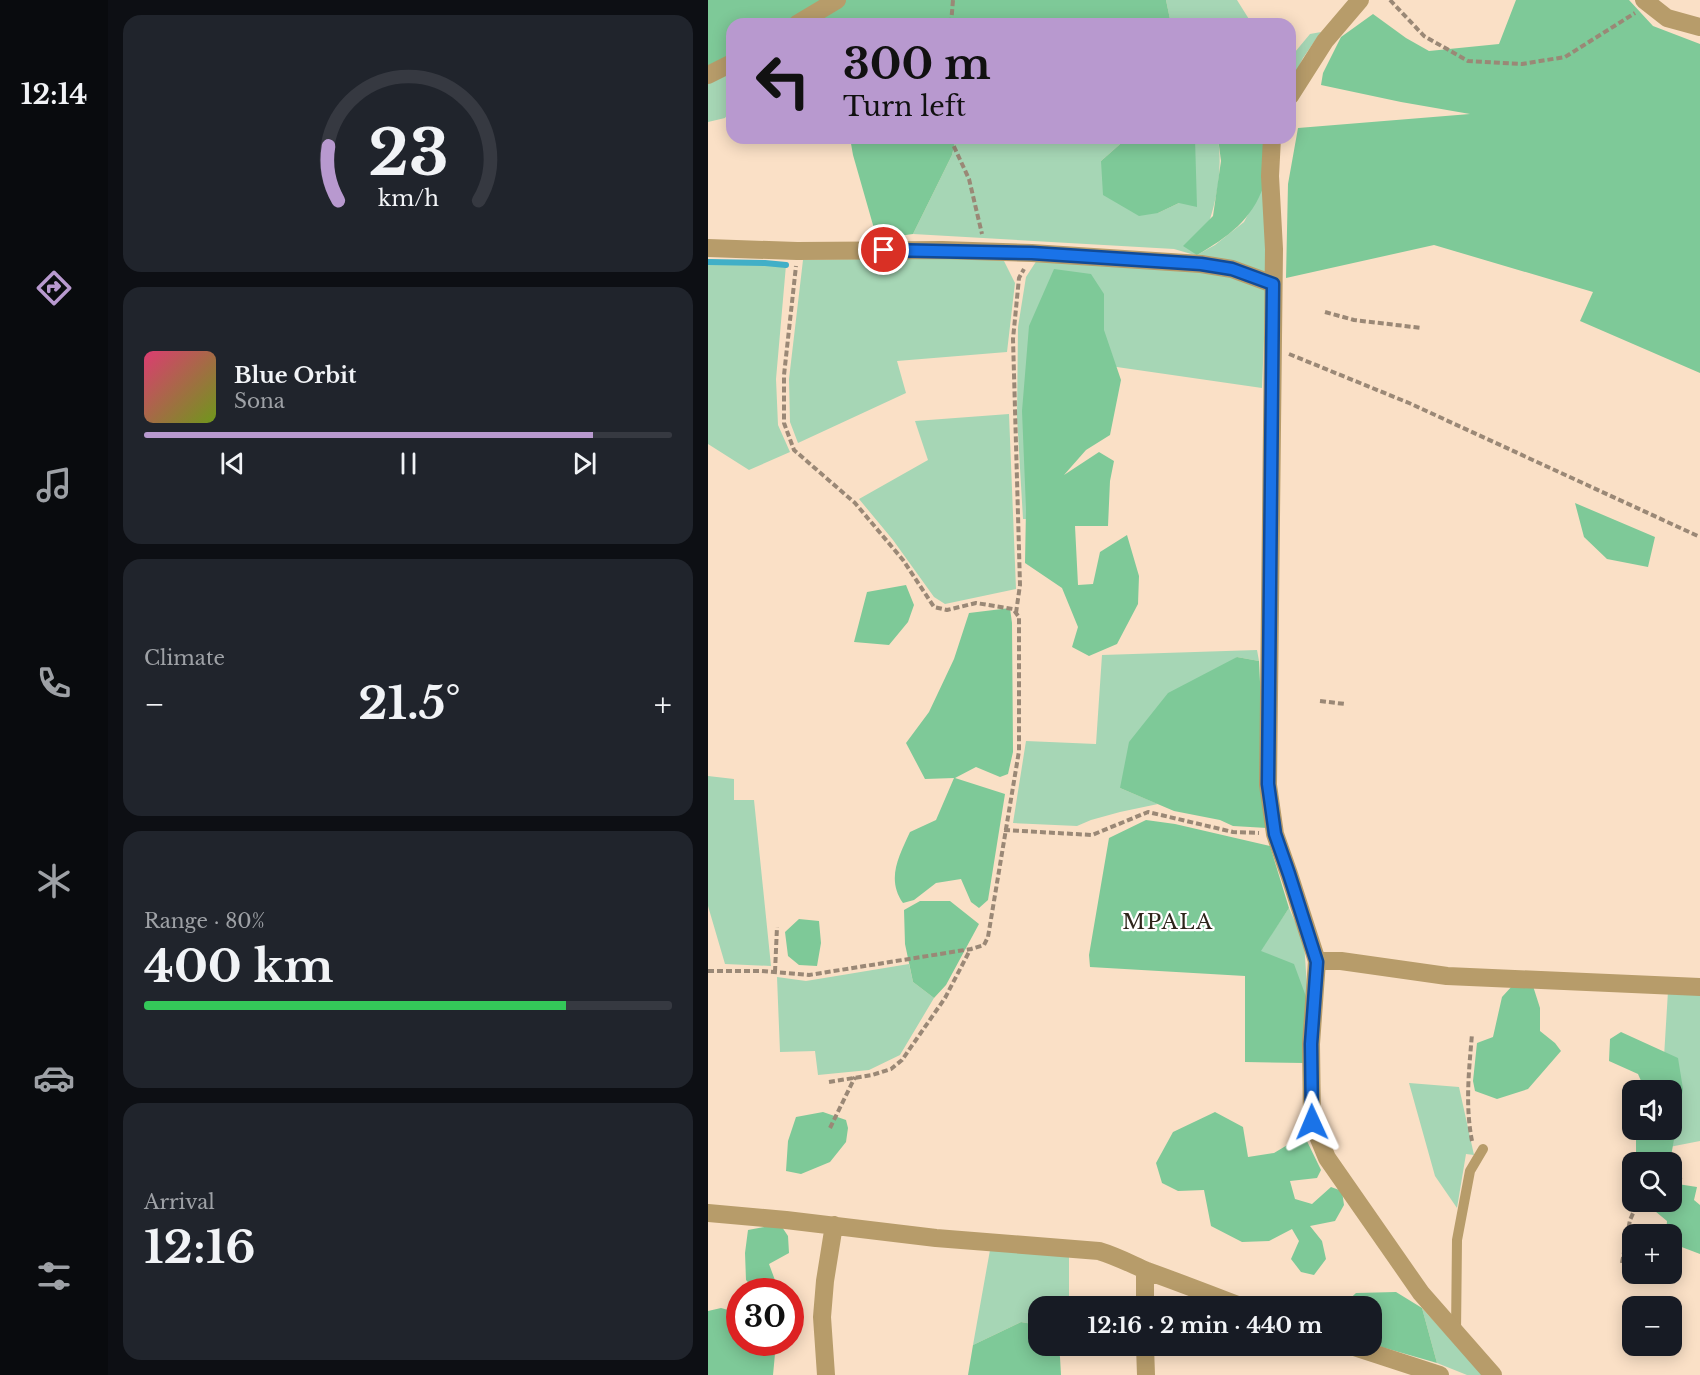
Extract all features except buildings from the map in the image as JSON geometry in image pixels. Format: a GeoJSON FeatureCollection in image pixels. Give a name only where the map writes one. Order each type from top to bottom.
{"type":"FeatureCollection","features":[{"type":"Feature","properties":{"kind":"street"},"geometry":{"type":"LineString","coordinates":[[807,18],[837,0]]}},
{"type":"Feature","properties":{"kind":"street"},"geometry":{"type":"LineString","coordinates":[[1296,87],[1325,41],[1360,0]]}},
{"type":"Feature","properties":{"kind":"street"},"geometry":{"type":"LineString","coordinates":[[1646,3],[1667,18],[1698,24]]}},
{"type":"Feature","properties":{"kind":"street"},"geometry":{"type":"LineString","coordinates":[[708,75],[726,66]]}},
{"type":"Feature","properties":{"kind":"street"},"geometry":{"type":"LineString","coordinates":[[1272,144],[1270,176],[1274,249],[1271,347],[1268,784],[1275,834],[1317,962],[1311,1044],[1312,1122],[1327,1158],[1421,1293],[1493,1375]]}},
{"type":"Feature","properties":{"kind":"street"},"geometry":{"type":"LineString","coordinates":[[708,248],[1032,253],[1201,264],[1232,269],[1273,284]]}},
{"type":"Feature","properties":{"kind":"street"},"geometry":{"type":"LineString","coordinates":[[1317,962],[1341,961],[1447,976],[1700,987]]}},
{"type":"Feature","properties":{"kind":"street"},"geometry":{"type":"LineString","coordinates":[[708,1213],[834,1225],[936,1238],[1099,1251],[1216,1296]]}},
{"type":"Feature","properties":{"kind":"street"},"geometry":{"type":"LineString","coordinates":[[826,1375],[822,1317],[834,1225]]}},
{"type":"Feature","properties":{"kind":"street"},"geometry":{"type":"LineString","coordinates":[[1145,1270],[1145,1296]]}},
{"type":"Feature","properties":{"kind":"street"},"geometry":{"type":"LineString","coordinates":[[1145,1356],[1146,1375]]}},
{"type":"Feature","properties":{"kind":"street"},"geometry":{"type":"LineString","coordinates":[[1382,1356],[1440,1375]]}},
{"type":"Feature","properties":{"kind":"lane"},"geometry":{"type":"LineString","coordinates":[[1456,1333],[1457,1240],[1470,1171],[1483,1149]]}},
{"type":"Feature","properties":{"kind":"path"},"geometry":{"type":"LineString","coordinates":[[952,18],[953,0]]}},
{"type":"Feature","properties":{"kind":"path"},"geometry":{"type":"LineString","coordinates":[[1390,0],[1424,36],[1468,61],[1521,64],[1565,57],[1646,3]]}},
{"type":"Feature","properties":{"kind":"path"},"geometry":{"type":"LineString","coordinates":[[953,144],[969,179],[975,211],[987,252]]}},
{"type":"Feature","properties":{"kind":"path"},"geometry":{"type":"LineString","coordinates":[[708,971],[809,975],[984,945],[988,937],[1004,830],[1019,751],[1019,617],[1013,609],[975,603],[947,610],[934,607],[903,560],[855,503],[794,450],[784,423],[784,375],[797,251]]}},
{"type":"Feature","properties":{"kind":"path"},"geometry":{"type":"LineString","coordinates":[[1016,613],[1020,585],[1013,339],[1019,278],[1032,253]]}},
{"type":"Feature","properties":{"kind":"path"},"geometry":{"type":"LineString","coordinates":[[1325,312],[1354,320],[1422,328]]}},
{"type":"Feature","properties":{"kind":"path"},"geometry":{"type":"LineString","coordinates":[[1271,347],[1409,403],[1700,537]]}},
{"type":"Feature","properties":{"kind":"path"},"geometry":{"type":"LineString","coordinates":[[1320,701],[1345,704]]}},
{"type":"Feature","properties":{"kind":"path"},"geometry":{"type":"LineString","coordinates":[[1004,830],[1092,835],[1148,812],[1233,832],[1275,834]]}},
{"type":"Feature","properties":{"kind":"path"},"geometry":{"type":"LineString","coordinates":[[775,972],[777,927]]}},
{"type":"Feature","properties":{"kind":"path"},"geometry":{"type":"LineString","coordinates":[[829,1082],[872,1075],[891,1069],[902,1060],[945,998],[970,949]]}},
{"type":"Feature","properties":{"kind":"path"},"geometry":{"type":"LineString","coordinates":[[1472,1034],[1468,1078],[1468,1122],[1475,1162]]}},
{"type":"Feature","properties":{"kind":"path"},"geometry":{"type":"LineString","coordinates":[[830,1128],[856,1077]]}},
{"type":"Feature","properties":{"kind":"green space"},"geometry":{"type":"Polygon","coordinates":[[[708,0],[829,0],[798,18],[726,18],[726,60],[708,70],[708,0]]]}},
{"type":"Feature","properties":{"kind":"green space"},"geometry":{"type":"Polygon","coordinates":[[[846,0],[1166,0],[1170,18],[818,18],[846,0]]]}},
{"type":"Feature","properties":{"kind":"green space"},"geometry":{"type":"Polygon","coordinates":[[[1166,0],[1237,0],[1248,18],[1170,18],[1166,0]]]}},
{"type":"Feature","properties":{"kind":"green space"},"geometry":{"type":"Polygon","coordinates":[[[1516,0],[1629,0],[1653,26],[1700,44],[1700,373],[1580,321],[1593,292],[1434,245],[1286,278],[1288,184],[1298,128],[1470,114],[1321,85],[1323,73],[1341,37],[1373,14],[1406,38],[1429,51],[1499,44],[1516,0]]]}},
{"type":"Feature","properties":{"kind":"green space"},"geometry":{"type":"Polygon","coordinates":[[[1321,32],[1296,73],[1296,51],[1310,34],[1321,32]]]}},
{"type":"Feature","properties":{"kind":"green space"},"geometry":{"type":"Polygon","coordinates":[[[726,74],[725,118],[708,122],[708,84],[726,74]]]}},
{"type":"Feature","properties":{"kind":"green space"},"geometry":{"type":"Polygon","coordinates":[[[851,144],[955,144],[952,155],[913,234],[877,239],[851,144]]]}},
{"type":"Feature","properties":{"kind":"green space"},"geometry":{"type":"Polygon","coordinates":[[[955,144],[1120,144],[1101,161],[1158,213],[1179,203],[1195,165],[1195,144],[1218,144],[1220,169],[1216,198],[1197,255],[1215,245],[1244,222],[1264,184],[1267,276],[1174,249],[913,234],[952,155],[955,144]]]}},
{"type":"Feature","properties":{"kind":"green space"},"geometry":{"type":"Polygon","coordinates":[[[1120,144],[1195,144],[1197,207],[1179,203],[1158,213],[1139,216],[1103,195],[1101,161],[1120,144]]]}},
{"type":"Feature","properties":{"kind":"green space"},"geometry":{"type":"Polygon","coordinates":[[[1219,144],[1265,144],[1264,185],[1246,218],[1229,234],[1197,255],[1183,246],[1213,216],[1221,161],[1219,144]]]}},
{"type":"Feature","properties":{"kind":"green space"},"geometry":{"type":"Polygon","coordinates":[[[1002,257],[1015,283],[1007,352],[897,361],[906,393],[798,443],[790,422],[789,379],[803,260],[1002,257]]]}},
{"type":"Feature","properties":{"kind":"green space"},"geometry":{"type":"Polygon","coordinates":[[[708,259],[786,265],[776,379],[778,425],[790,452],[749,470],[708,444],[708,259]]]}},
{"type":"Feature","properties":{"kind":"green space"},"geometry":{"type":"Polygon","coordinates":[[[1037,260],[1204,269],[1266,289],[1262,388],[1103,365],[1027,519],[1023,519],[1017,417],[1018,327],[1026,277],[1037,260]]]}},
{"type":"Feature","properties":{"kind":"green space"},"geometry":{"type":"Polygon","coordinates":[[[1054,269],[1091,274],[1104,294],[1104,330],[1121,380],[1110,435],[1086,450],[1064,475],[1099,452],[1114,461],[1110,481],[1108,526],[1075,526],[1078,585],[1093,584],[1100,552],[1127,535],[1139,576],[1138,604],[1117,644],[1089,656],[1072,647],[1078,627],[1062,588],[1025,563],[1026,509],[1022,411],[1029,326],[1054,269]]]}},
{"type":"Feature","properties":{"kind":"green space"},"geometry":{"type":"Polygon","coordinates":[[[1009,414],[1016,589],[945,604],[934,597],[893,540],[859,499],[928,460],[915,421],[1009,414]]]}},
{"type":"Feature","properties":{"kind":"green space"},"geometry":{"type":"Polygon","coordinates":[[[1575,503],[1655,537],[1648,567],[1607,559],[1584,537],[1575,503]]]}},
{"type":"Feature","properties":{"kind":"green space"},"geometry":{"type":"Polygon","coordinates":[[[906,585],[914,605],[908,622],[889,645],[854,642],[867,592],[906,585]]]}},
{"type":"Feature","properties":{"kind":"green space"},"geometry":{"type":"Polygon","coordinates":[[[1010,608],[1013,752],[1008,774],[1000,777],[976,767],[955,778],[1005,794],[988,900],[979,908],[971,902],[961,879],[936,883],[914,900],[903,903],[895,885],[896,868],[902,850],[910,832],[936,820],[954,778],[925,779],[906,743],[929,712],[954,659],[969,613],[1010,608]]]}},
{"type":"Feature","properties":{"kind":"green space"},"geometry":{"type":"Polygon","coordinates":[[[1257,650],[1259,661],[1237,657],[1120,788],[1158,804],[1120,812],[1077,826],[1013,823],[1026,741],[1096,744],[1102,655],[1257,650]]]}},
{"type":"Feature","properties":{"kind":"green space"},"geometry":{"type":"Polygon","coordinates":[[[1237,657],[1259,661],[1267,828],[1233,826],[1220,820],[1174,811],[1120,788],[1129,742],[1168,693],[1237,657]]]}},
{"type":"Feature","properties":{"kind":"green space"},"geometry":{"type":"Polygon","coordinates":[[[708,776],[734,779],[734,800],[754,800],[771,966],[725,964],[708,906],[708,776]]]}},
{"type":"Feature","properties":{"kind":"green space"},"geometry":{"type":"Polygon","coordinates":[[[1146,820],[1175,824],[1270,846],[1289,908],[1261,951],[1294,964],[1308,1002],[1304,1063],[1245,1062],[1245,976],[1090,967],[1089,955],[1109,838],[1146,820]]]}},
{"type":"Feature","properties":{"kind":"green space"},"geometry":{"type":"Polygon","coordinates":[[[920,901],[950,901],[979,924],[946,985],[934,998],[913,982],[905,944],[904,910],[920,901]]]}},
{"type":"Feature","properties":{"kind":"green space"},"geometry":{"type":"Polygon","coordinates":[[[1289,908],[1304,942],[1308,1002],[1260,951],[1289,908]]]}},
{"type":"Feature","properties":{"kind":"green space"},"geometry":{"type":"Polygon","coordinates":[[[799,919],[819,921],[821,943],[817,966],[799,965],[788,956],[785,932],[799,919]]]}},
{"type":"Feature","properties":{"kind":"green space"},"geometry":{"type":"Polygon","coordinates":[[[909,964],[913,982],[934,998],[900,1055],[869,1070],[818,1075],[815,1051],[780,1052],[777,977],[806,981],[909,964]]]}},
{"type":"Feature","properties":{"kind":"green space"},"geometry":{"type":"Polygon","coordinates":[[[1513,985],[1533,986],[1540,1008],[1540,1031],[1561,1051],[1528,1089],[1497,1099],[1475,1091],[1473,1081],[1477,1043],[1493,1037],[1502,997],[1513,985]]]}},
{"type":"Feature","properties":{"kind":"green space"},"geometry":{"type":"Polygon","coordinates":[[[1668,991],[1700,991],[1700,1141],[1659,1149],[1665,1140],[1682,1140],[1682,1080],[1663,1080],[1668,991]]]}},
{"type":"Feature","properties":{"kind":"green space"},"geometry":{"type":"Polygon","coordinates":[[[1621,1032],[1678,1058],[1682,1080],[1641,1080],[1638,1074],[1609,1061],[1610,1039],[1621,1032]]]}},
{"type":"Feature","properties":{"kind":"green space"},"geometry":{"type":"Polygon","coordinates":[[[1409,1083],[1459,1087],[1474,1155],[1466,1154],[1457,1208],[1435,1176],[1409,1083]]]}},
{"type":"Feature","properties":{"kind":"green space"},"geometry":{"type":"Polygon","coordinates":[[[823,1112],[846,1120],[848,1128],[846,1142],[830,1162],[801,1174],[786,1171],[788,1141],[796,1117],[823,1112]]]}},
{"type":"Feature","properties":{"kind":"green space"},"geometry":{"type":"Polygon","coordinates":[[[1215,1112],[1243,1127],[1248,1157],[1274,1153],[1304,1135],[1321,1170],[1317,1178],[1290,1181],[1295,1199],[1312,1204],[1331,1187],[1342,1191],[1344,1205],[1335,1221],[1310,1226],[1322,1241],[1326,1259],[1314,1275],[1301,1272],[1291,1259],[1299,1241],[1292,1229],[1269,1241],[1242,1242],[1211,1226],[1204,1190],[1178,1191],[1162,1183],[1156,1163],[1173,1132],[1215,1112]]]}},
{"type":"Feature","properties":{"kind":"green space"},"geometry":{"type":"Polygon","coordinates":[[[1636,1140],[1674,1140],[1672,1152],[1636,1152],[1636,1140]]]}},
{"type":"Feature","properties":{"kind":"green space"},"geometry":{"type":"Polygon","coordinates":[[[1682,1185],[1697,1187],[1694,1200],[1700,1205],[1700,1254],[1682,1247],[1682,1224],[1667,1224],[1667,1221],[1656,1212],[1682,1212],[1682,1185]]]}},
{"type":"Feature","properties":{"kind":"green space"},"geometry":{"type":"Polygon","coordinates":[[[780,1224],[788,1236],[789,1253],[769,1264],[774,1278],[746,1278],[745,1253],[748,1230],[780,1224]]]}},
{"type":"Feature","properties":{"kind":"green space"},"geometry":{"type":"Polygon","coordinates":[[[990,1250],[1069,1253],[1069,1296],[1028,1296],[1028,1323],[1021,1322],[973,1345],[990,1250]]]}},
{"type":"Feature","properties":{"kind":"green space"},"geometry":{"type":"Polygon","coordinates":[[[1396,1292],[1422,1308],[1437,1363],[1382,1347],[1382,1296],[1353,1296],[1356,1293],[1396,1292]]]}},
{"type":"Feature","properties":{"kind":"green space"},"geometry":{"type":"Polygon","coordinates":[[[721,1308],[726,1309],[726,1356],[775,1356],[773,1375],[708,1375],[708,1311],[721,1308]]]}},
{"type":"Feature","properties":{"kind":"green space"},"geometry":{"type":"Polygon","coordinates":[[[1422,1308],[1483,1375],[1467,1375],[1437,1363],[1422,1308]]]}},
{"type":"Feature","properties":{"kind":"green space"},"geometry":{"type":"Polygon","coordinates":[[[1021,1322],[1028,1323],[1028,1356],[1060,1356],[1061,1375],[968,1375],[973,1345],[1021,1322]]]}},
{"type":"Feature","properties":{"kind":"waterway"},"geometry":{"type":"LineString","coordinates":[[708,262],[786,265]]}},
{"type":"Feature","properties":{"kind":"district","name":"MPALA"},"geometry":{"type":"Point","coordinates":[1168,922]}},
{"type":"Feature","properties":{"kind":"route"},"geometry":{"type":"LineString","coordinates":[[884,250],[1032,253],[1201,264],[1232,269],[1273,284],[1268,784],[1275,834],[1317,962],[1311,1044],[1312,1122]]}}]}
